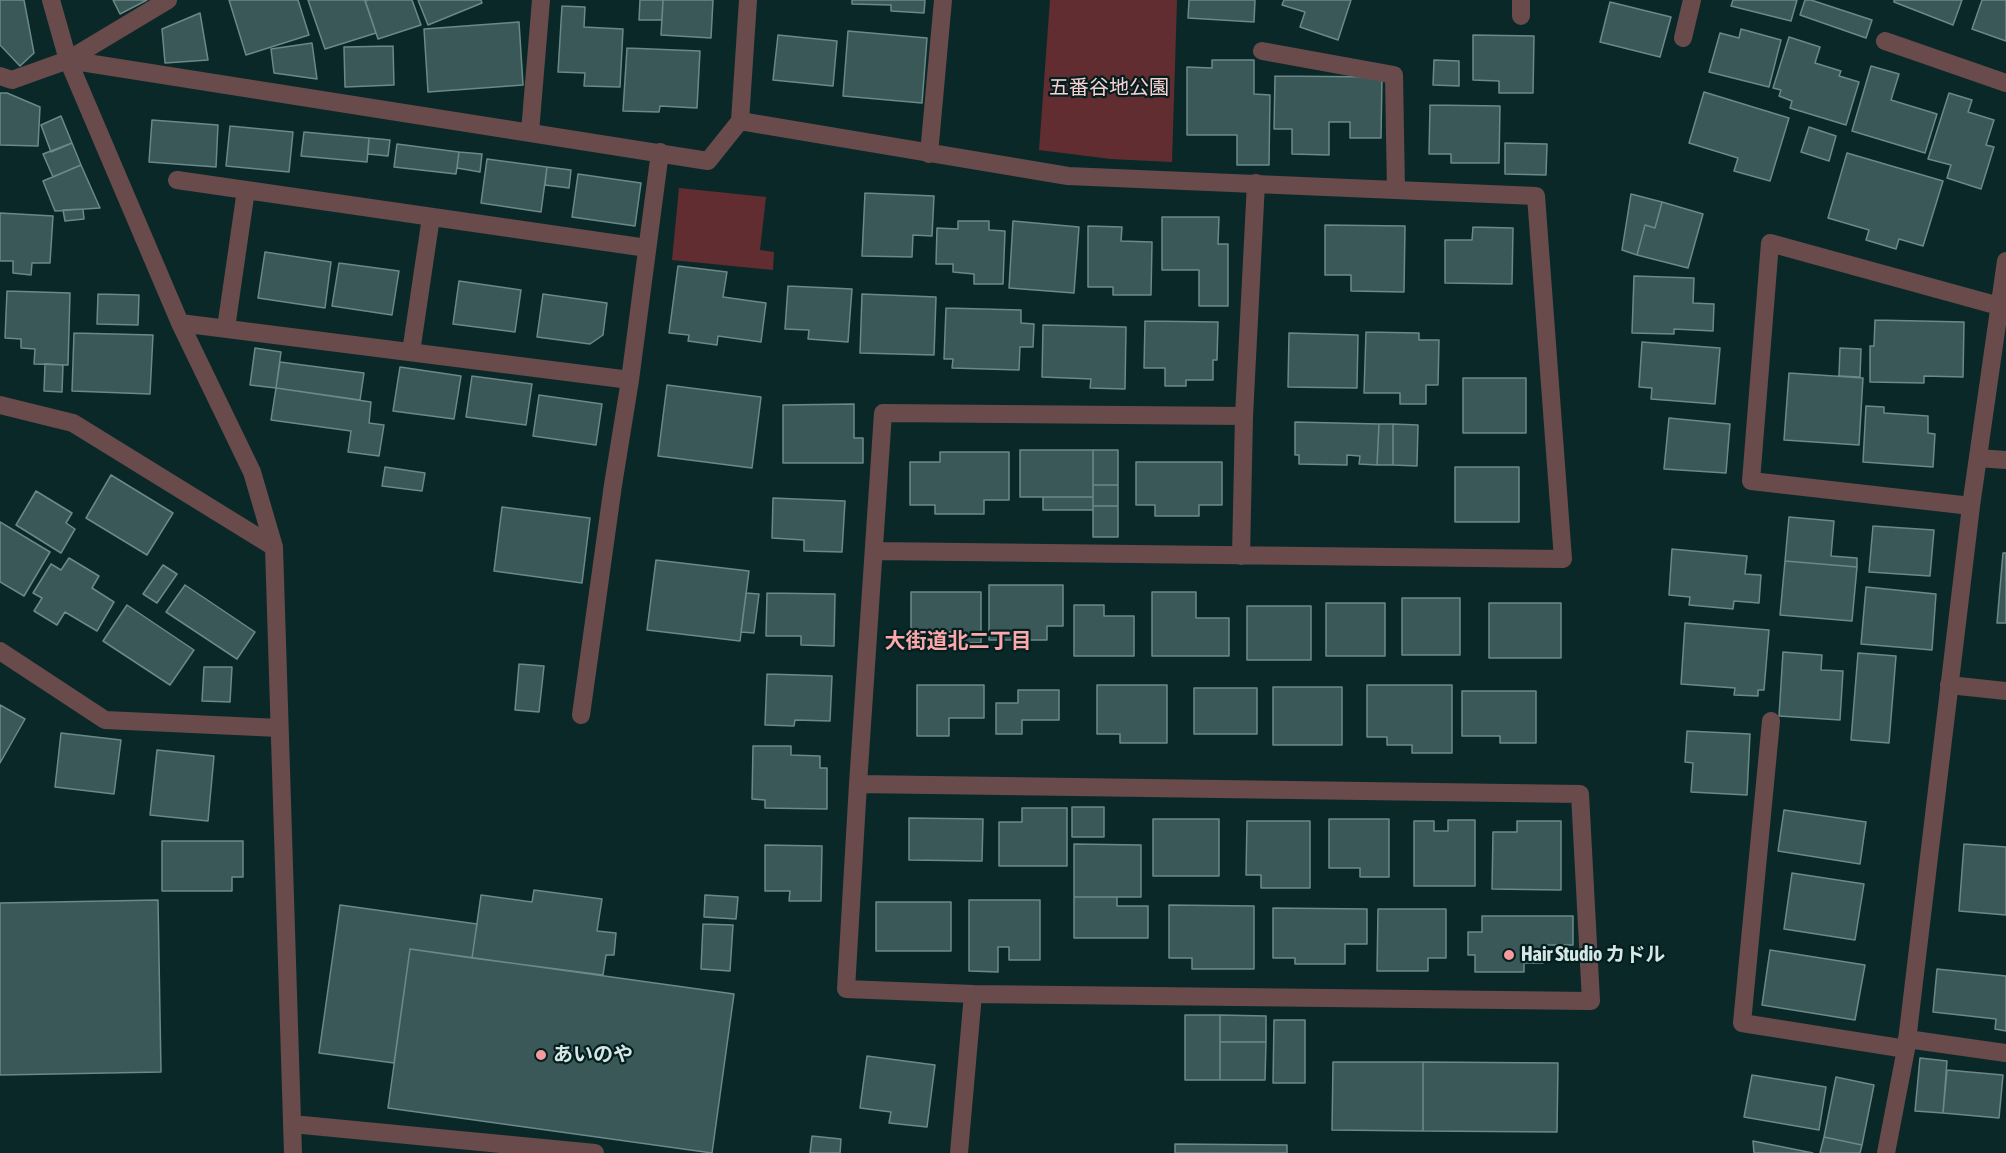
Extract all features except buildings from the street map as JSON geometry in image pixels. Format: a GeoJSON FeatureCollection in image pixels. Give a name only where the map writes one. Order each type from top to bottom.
{"type":"FeatureCollection","features":[{"type":"Feature","properties":{"kind":"street"},"geometry":{"type":"LineString","coordinates":[[51,0],[68,60],[180,323],[252,472],[274,547],[293,1153]]}},
{"type":"Feature","properties":{"kind":"street"},"geometry":{"type":"LineString","coordinates":[[0,76],[12,80],[68,60],[168,0]]}},
{"type":"Feature","properties":{"kind":"street"},"geometry":{"type":"LineString","coordinates":[[530,132],[541,0]]}},
{"type":"Feature","properties":{"kind":"street"},"geometry":{"type":"LineString","coordinates":[[68,60],[708,161],[740,121],[748,0]]}},
{"type":"Feature","properties":{"kind":"street"},"geometry":{"type":"LineString","coordinates":[[929,154],[943,0]]}},
{"type":"Feature","properties":{"kind":"street"},"geometry":{"type":"LineString","coordinates":[[1683,38],[1692,0]]}},
{"type":"Feature","properties":{"kind":"street"},"geometry":{"type":"LineString","coordinates":[[1885,41],[2006,83]]}},
{"type":"Feature","properties":{"kind":"street"},"geometry":{"type":"LineString","coordinates":[[1262,51],[1394,75],[1396,190]]}},
{"type":"Feature","properties":{"kind":"street"},"geometry":{"type":"LineString","coordinates":[[740,121],[1068,176],[1536,196],[1563,559],[875,551]]}},
{"type":"Feature","properties":{"kind":"street"},"geometry":{"type":"LineString","coordinates":[[580,715],[630,380],[660,152]]}},
{"type":"Feature","properties":{"kind":"street"},"geometry":{"type":"LineString","coordinates":[[177,180],[647,248]]}},
{"type":"Feature","properties":{"kind":"street"},"geometry":{"type":"LineString","coordinates":[[1241,556],[1244,416],[1256,183]]}},
{"type":"Feature","properties":{"kind":"street"},"geometry":{"type":"LineString","coordinates":[[226,328],[246,190]]}},
{"type":"Feature","properties":{"kind":"street"},"geometry":{"type":"LineString","coordinates":[[411,352],[431,217]]}},
{"type":"Feature","properties":{"kind":"street"},"geometry":{"type":"LineString","coordinates":[[1971,506],[1751,481],[1770,243],[2000,306]]}},
{"type":"Feature","properties":{"kind":"street"},"geometry":{"type":"LineString","coordinates":[[1886,1153],[1907,1044],[1971,506],[2006,261]]}},
{"type":"Feature","properties":{"kind":"street"},"geometry":{"type":"LineString","coordinates":[[180,323],[630,380]]}},
{"type":"Feature","properties":{"kind":"street"},"geometry":{"type":"LineString","coordinates":[[0,405],[73,423],[274,547]]}},
{"type":"Feature","properties":{"kind":"street"},"geometry":{"type":"LineString","coordinates":[[858,784],[1580,794],[1591,1001],[973,994],[846,989],[858,784],[883,413],[1244,416]]}},
{"type":"Feature","properties":{"kind":"street"},"geometry":{"type":"LineString","coordinates":[[1978,458],[2006,460]]}},
{"type":"Feature","properties":{"kind":"street"},"geometry":{"type":"LineString","coordinates":[[0,651],[105,720],[279,728]]}},
{"type":"Feature","properties":{"kind":"street"},"geometry":{"type":"LineString","coordinates":[[1949,685],[2006,691]]}},
{"type":"Feature","properties":{"kind":"street"},"geometry":{"type":"LineString","coordinates":[[1771,721],[1743,1023],[1907,1044],[2006,1053]]}},
{"type":"Feature","properties":{"kind":"street"},"geometry":{"type":"LineString","coordinates":[[958,1153],[973,994]]}},
{"type":"Feature","properties":{"kind":"street"},"geometry":{"type":"LineString","coordinates":[[292,1124],[595,1153]]}},
{"type":"Feature","properties":{"kind":"green space","name":"五番谷地公園"},"geometry":{"type":"Polygon","coordinates":[[[1050,0],[1177,0],[1172,162],[1111,159],[1039,150],[1050,0]]]}},
{"type":"Feature","properties":{"kind":"green space"},"geometry":{"type":"Polygon","coordinates":[[[679,188],[766,197],[760,250],[774,252],[773,270],[672,260],[679,188]]]}},
{"type":"Feature","properties":{"kind":"place","name":"Hair Studio カドル"},"geometry":{"type":"Point","coordinates":[1509,955]}},
{"type":"Feature","properties":{"kind":"place","name":"あいのや"},"geometry":{"type":"Point","coordinates":[541,1055]}},
{"type":"Feature","properties":{"kind":"district","name":"大街道北二丁目"},"geometry":{"type":"Point","coordinates":[958,641]}}]}
